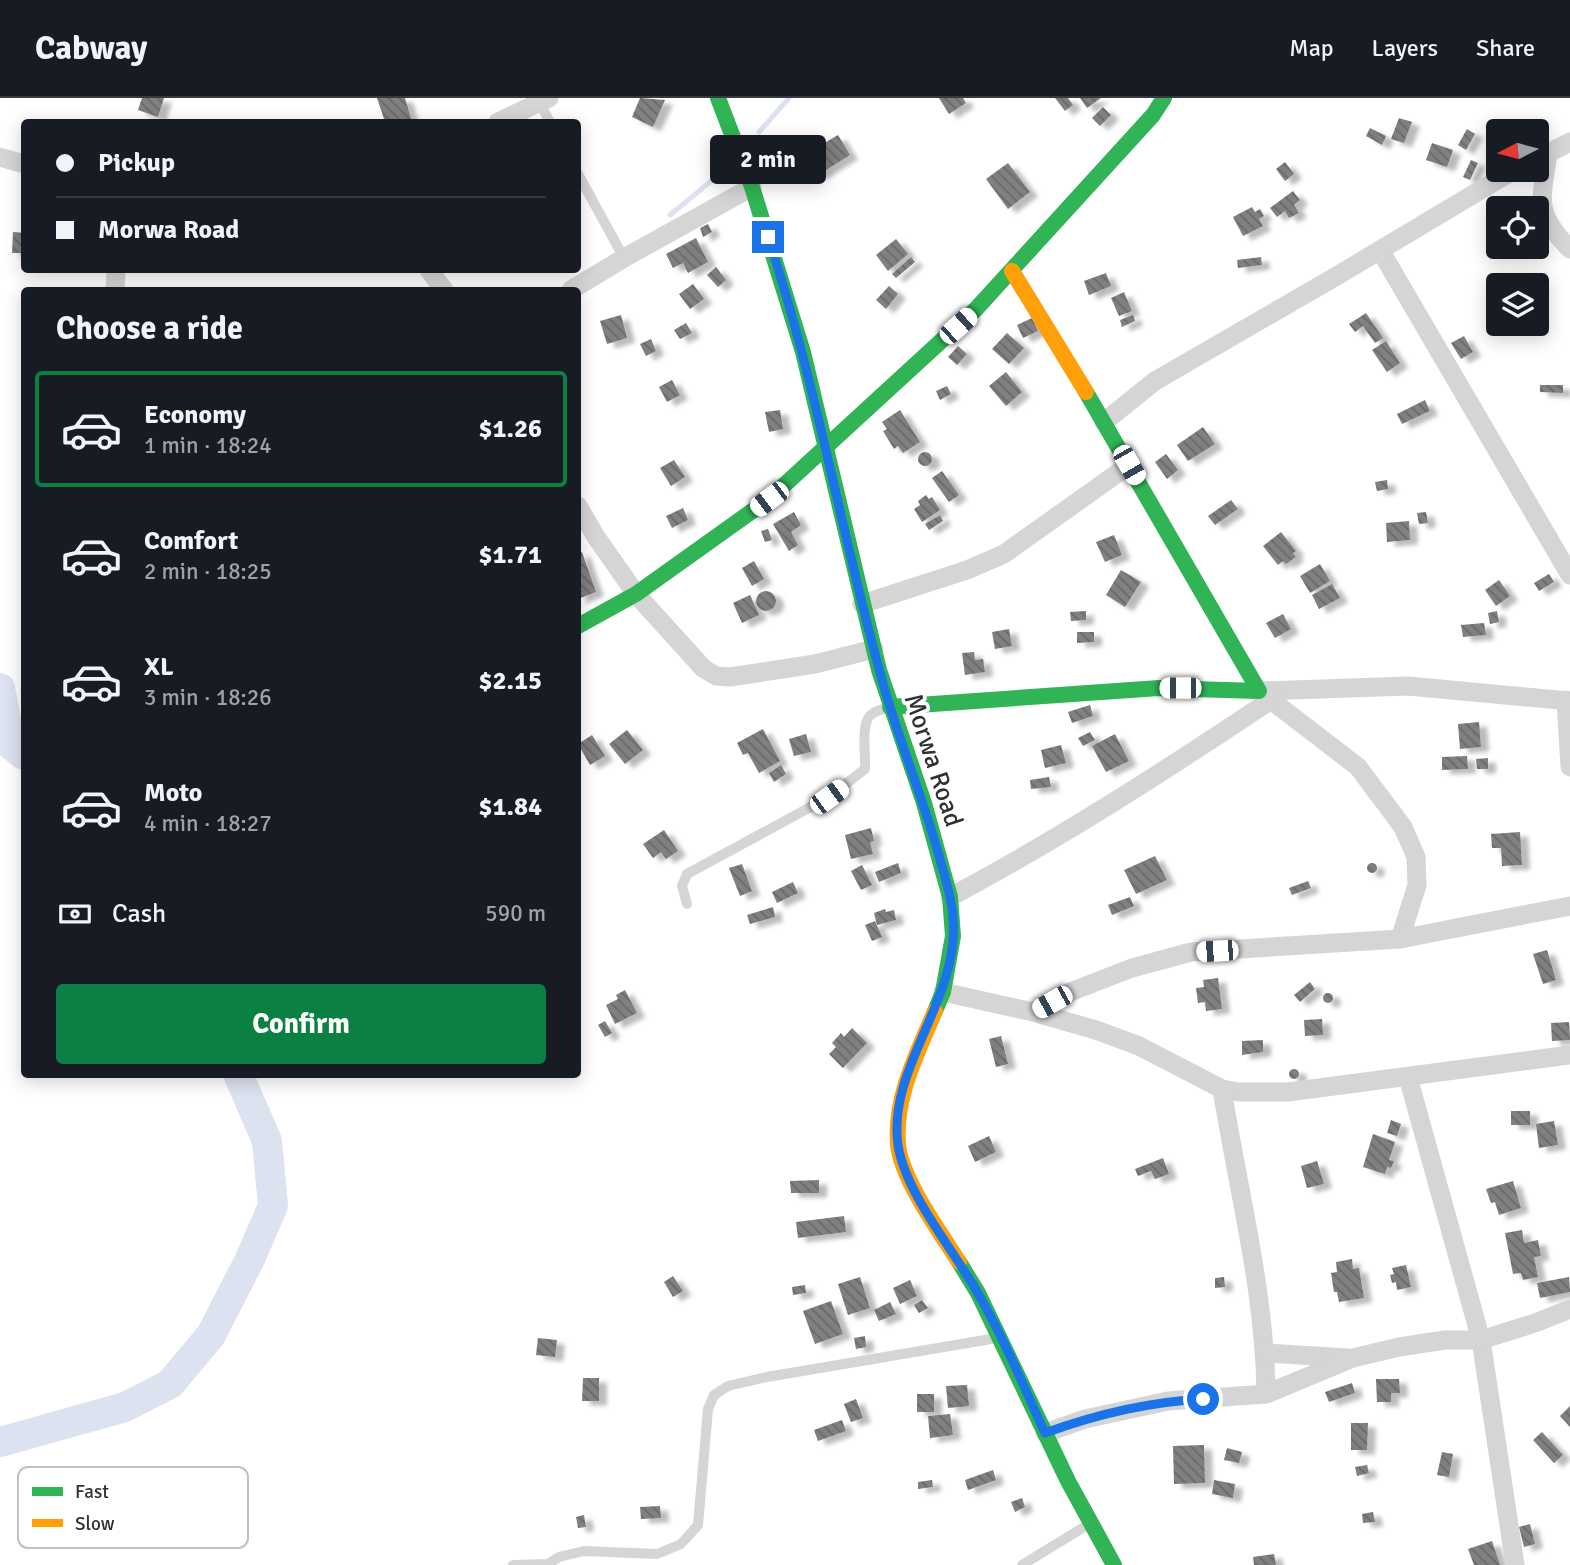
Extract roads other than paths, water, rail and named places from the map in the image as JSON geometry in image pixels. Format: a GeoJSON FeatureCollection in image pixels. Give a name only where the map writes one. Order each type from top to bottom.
{"type":"FeatureCollection","features":[{"type":"Feature","properties":{"kind":"street","name":"Morwa Road"},"geometry":{"type":"LineString","coordinates":[[718,98],[752,187],[803,352],[874,649],[890,707],[924,803],[950,897],[953,936],[943,992],[907,1077],[898,1127],[898,1146],[919,1196],[978,1293],[1090,1524],[1114,1565]]}},
{"type":"Feature","properties":{"kind":"street"},"geometry":{"type":"LineString","coordinates":[[581,624],[636,594],[769,499],[976,309],[1143,125],[1164,98]]}},
{"type":"Feature","properties":{"kind":"street"},"geometry":{"type":"LineString","coordinates":[[504,119],[542,100]]}},
{"type":"Feature","properties":{"kind":"street"},"geometry":{"type":"LineString","coordinates":[[1549,152],[1570,142]]}},
{"type":"Feature","properties":{"kind":"street"},"geometry":{"type":"LineString","coordinates":[[0,157],[21,163]]}},
{"type":"Feature","properties":{"kind":"street"},"geometry":{"type":"LineString","coordinates":[[1104,422],[1155,380],[1494,182]]}},
{"type":"Feature","properties":{"kind":"street"},"geometry":{"type":"LineString","coordinates":[[1541,182],[1541,202],[1545,219],[1553,232],[1570,249]]}},
{"type":"Feature","properties":{"kind":"street"},"geometry":{"type":"LineString","coordinates":[[576,287],[752,187]]}},
{"type":"Feature","properties":{"kind":"street"},"geometry":{"type":"LineString","coordinates":[[1380,250],[1570,575]]}},
{"type":"Feature","properties":{"kind":"street"},"geometry":{"type":"LineString","coordinates":[[1012,271],[1265,695],[1358,767],[1403,827],[1416,857],[1417,885],[1400,939]]}},
{"type":"Feature","properties":{"kind":"street"},"geometry":{"type":"LineString","coordinates":[[862,604],[967,570],[1004,554],[1129,465]]}},
{"type":"Feature","properties":{"kind":"street"},"geometry":{"type":"LineString","coordinates":[[581,511],[636,594],[703,668],[716,676],[730,677],[815,664],[874,649]]}},
{"type":"Feature","properties":{"kind":"street"},"geometry":{"type":"LineString","coordinates":[[890,707],[1159,688],[1265,695],[1408,686],[1568,700],[1570,767]]}},
{"type":"Feature","properties":{"kind":"street"},"geometry":{"type":"LineString","coordinates":[[950,897],[1027,856],[1167,770],[1265,695]]}},
{"type":"Feature","properties":{"kind":"street"},"geometry":{"type":"LineString","coordinates":[[1033,1012],[1070,992],[1119,972],[1191,952],[1400,939],[1570,906]]}},
{"type":"Feature","properties":{"kind":"street"},"geometry":{"type":"LineString","coordinates":[[943,992],[1033,1012],[1096,1030],[1139,1046],[1222,1089],[1239,1092],[1275,1093],[1570,1055]]}},
{"type":"Feature","properties":{"kind":"street"},"geometry":{"type":"LineString","coordinates":[[1408,1077],[1481,1340],[1515,1565]]}},
{"type":"Feature","properties":{"kind":"street"},"geometry":{"type":"LineString","coordinates":[[1222,1089],[1261,1312],[1266,1353],[1266,1394]]}},
{"type":"Feature","properties":{"kind":"street"},"geometry":{"type":"LineString","coordinates":[[1045,1433],[1096,1416],[1168,1401],[1266,1394],[1353,1358],[1399,1346],[1446,1340],[1481,1340],[1570,1309]]}},
{"type":"Feature","properties":{"kind":"street"},"geometry":{"type":"LineString","coordinates":[[1266,1353],[1353,1358]]}},
{"type":"Feature","properties":{"kind":"lane"},"geometry":{"type":"LineString","coordinates":[[542,100],[549,119]]}},
{"type":"Feature","properties":{"kind":"lane"},"geometry":{"type":"LineString","coordinates":[[581,179],[624,258]]}},
{"type":"Feature","properties":{"kind":"lane"},"geometry":{"type":"LineString","coordinates":[[687,904],[682,886],[687,874],[829,797],[860,774],[865,768],[864,733],[867,719],[872,714],[890,707]]}},
{"type":"Feature","properties":{"kind":"lane"},"geometry":{"type":"LineString","coordinates":[[513,1565],[548,1564],[559,1557],[584,1551],[657,1554],[681,1544],[698,1525],[708,1409],[714,1395],[728,1386],[1001,1337]]}},
{"type":"Feature","properties":{"kind":"lane"},"geometry":{"type":"LineString","coordinates":[[1022,1565],[1090,1524]]}},
{"type":"Feature","properties":{"kind":"waterway"},"geometry":{"type":"LineString","coordinates":[[759,132],[789,98]]}},
{"type":"Feature","properties":{"kind":"waterway"},"geometry":{"type":"LineString","coordinates":[[670,215],[727,168]]}},
{"type":"Feature","properties":{"kind":"waterway"},"geometry":{"type":"LineString","coordinates":[[0,688],[11,745],[21,753]]}},
{"type":"Feature","properties":{"kind":"waterway"},"geometry":{"type":"LineString","coordinates":[[0,1442],[125,1407],[170,1384],[211,1335],[249,1261],[273,1206],[267,1141],[240,1078]]}}]}
